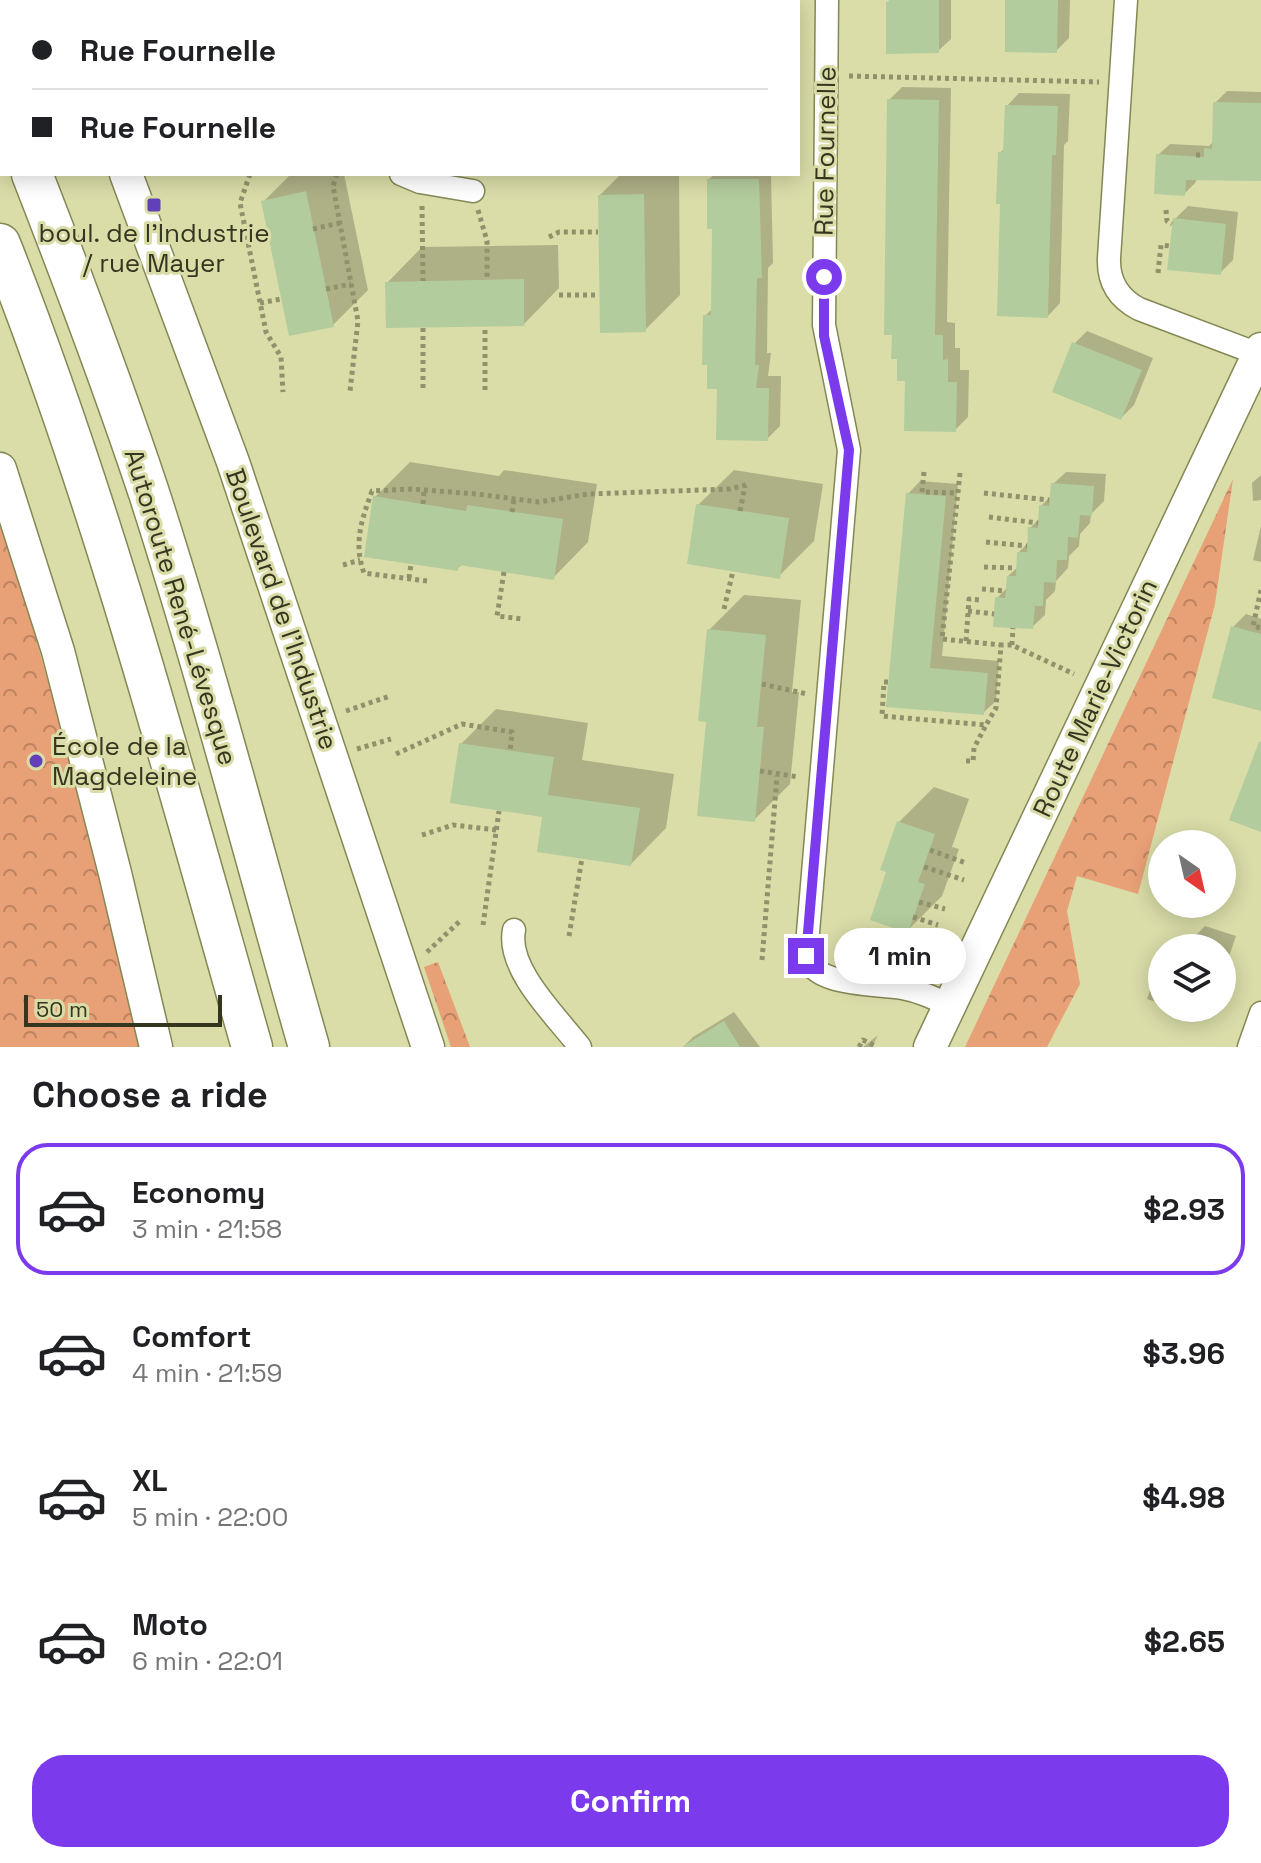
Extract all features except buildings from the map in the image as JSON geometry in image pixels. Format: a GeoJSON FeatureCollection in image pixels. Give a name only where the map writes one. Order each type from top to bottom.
{"type":"FeatureCollection","features":[{"type":"Feature","properties":{"kind":"highway","name":"Autoroute René-Lévesque"},"geometry":{"type":"LineString","coordinates":[[33,176],[100,351],[159,526],[309,1047]]}},
{"type":"Feature","properties":{"kind":"highway","name":"Autoroute René-Lévesque"},"geometry":{"type":"LineString","coordinates":[[0,244],[65,415],[107,546],[252,1047]]}},
{"type":"Feature","properties":{"kind":"street","name":"Rue Fournelle"},"geometry":{"type":"LineString","coordinates":[[827,0],[824,325],[849,450],[807,942],[809,965],[823,976],[902,988],[949,1005]]}},
{"type":"Feature","properties":{"kind":"street"},"geometry":{"type":"LineString","coordinates":[[1126,0],[1109,258],[1112,281],[1121,297],[1139,309],[1260,353]]}},
{"type":"Feature","properties":{"kind":"street","name":"Boulevard de l'Industrie"},"geometry":{"type":"LineString","coordinates":[[127,176],[213,405],[428,1047]]}},
{"type":"Feature","properties":{"kind":"street"},"geometry":{"type":"LineString","coordinates":[[406,176],[425,183],[473,191]]}},
{"type":"Feature","properties":{"kind":"street","name":"Route Marie-Victorin"},"geometry":{"type":"LineString","coordinates":[[930,1047],[1260,353]]}},
{"type":"Feature","properties":{"kind":"street"},"geometry":{"type":"LineString","coordinates":[[0,469],[58,651],[156,1047]]}},
{"type":"Feature","properties":{"kind":"street"},"geometry":{"type":"LineString","coordinates":[[514,930],[512,947],[519,966],[580,1047]]}},
{"type":"Feature","properties":{"kind":"street"},"geometry":{"type":"LineString","coordinates":[[1249,1047],[1261,1013]]}},
{"type":"Feature","properties":{"kind":"path"},"geometry":{"type":"LineString","coordinates":[[844,76],[1100,82]]}},
{"type":"Feature","properties":{"kind":"path"},"geometry":{"type":"LineString","coordinates":[[1196,155],[1204,155]]}},
{"type":"Feature","properties":{"kind":"path"},"geometry":{"type":"LineString","coordinates":[[249,176],[240,203],[266,332],[281,357],[283,392]]}},
{"type":"Feature","properties":{"kind":"path"},"geometry":{"type":"LineString","coordinates":[[336,176],[333,186],[358,321],[350,391]]}},
{"type":"Feature","properties":{"kind":"path"},"geometry":{"type":"LineString","coordinates":[[423,281],[421,213],[425,183]]}},
{"type":"Feature","properties":{"kind":"path"},"geometry":{"type":"LineString","coordinates":[[473,191],[487,241],[487,280]]}},
{"type":"Feature","properties":{"kind":"path"},"geometry":{"type":"LineString","coordinates":[[1166,210],[1167,221],[1172,224]]}},
{"type":"Feature","properties":{"kind":"path"},"geometry":{"type":"LineString","coordinates":[[313,229],[340,223]]}},
{"type":"Feature","properties":{"kind":"path"},"geometry":{"type":"LineString","coordinates":[[549,237],[559,232],[598,232]]}},
{"type":"Feature","properties":{"kind":"path"},"geometry":{"type":"LineString","coordinates":[[247,240],[269,236]]}},
{"type":"Feature","properties":{"kind":"path"},"geometry":{"type":"LineString","coordinates":[[1158,273],[1161,245],[1170,246]]}},
{"type":"Feature","properties":{"kind":"path"},"geometry":{"type":"LineString","coordinates":[[326,289],[351,284]]}},
{"type":"Feature","properties":{"kind":"path"},"geometry":{"type":"LineString","coordinates":[[559,295],[599,295]]}},
{"type":"Feature","properties":{"kind":"path"},"geometry":{"type":"LineString","coordinates":[[260,303],[281,299]]}},
{"type":"Feature","properties":{"kind":"path"},"geometry":{"type":"LineString","coordinates":[[485,327],[485,390]]}},
{"type":"Feature","properties":{"kind":"path"},"geometry":{"type":"LineString","coordinates":[[423,328],[423,390]]}},
{"type":"Feature","properties":{"kind":"path"},"geometry":{"type":"LineString","coordinates":[[924,472],[922,493],[957,493]]}},
{"type":"Feature","properties":{"kind":"path"},"geometry":{"type":"LineString","coordinates":[[960,473],[942,639],[1012,645],[1074,674]]}},
{"type":"Feature","properties":{"kind":"path"},"geometry":{"type":"LineString","coordinates":[[427,581],[364,573],[358,540],[372,491],[424,490],[539,502],[588,494],[730,489],[748,485],[740,511]]}},
{"type":"Feature","properties":{"kind":"path"},"geometry":{"type":"LineString","coordinates":[[423,504],[424,490]]}},
{"type":"Feature","properties":{"kind":"path"},"geometry":{"type":"LineString","coordinates":[[984,493],[1049,500]]}},
{"type":"Feature","properties":{"kind":"path"},"geometry":{"type":"LineString","coordinates":[[512,512],[514,499]]}},
{"type":"Feature","properties":{"kind":"path"},"geometry":{"type":"LineString","coordinates":[[945,507],[956,507]]}},
{"type":"Feature","properties":{"kind":"path"},"geometry":{"type":"LineString","coordinates":[[989,517],[1038,523]]}},
{"type":"Feature","properties":{"kind":"path"},"geometry":{"type":"LineString","coordinates":[[944,527],[953,528]]}},
{"type":"Feature","properties":{"kind":"path"},"geometry":{"type":"LineString","coordinates":[[986,542],[1027,546]]}},
{"type":"Feature","properties":{"kind":"path"},"geometry":{"type":"LineString","coordinates":[[942,550],[951,551]]}},
{"type":"Feature","properties":{"kind":"path"},"geometry":{"type":"LineString","coordinates":[[343,565],[360,560]]}},
{"type":"Feature","properties":{"kind":"path"},"geometry":{"type":"LineString","coordinates":[[409,578],[411,564]]}},
{"type":"Feature","properties":{"kind":"path"},"geometry":{"type":"LineString","coordinates":[[984,567],[1016,568]]}},
{"type":"Feature","properties":{"kind":"path"},"geometry":{"type":"LineString","coordinates":[[724,609],[733,571]]}},
{"type":"Feature","properties":{"kind":"path"},"geometry":{"type":"LineString","coordinates":[[504,572],[497,616],[522,619]]}},
{"type":"Feature","properties":{"kind":"path"},"geometry":{"type":"LineString","coordinates":[[939,573],[948,574]]}},
{"type":"Feature","properties":{"kind":"path"},"geometry":{"type":"LineString","coordinates":[[982,589],[1006,591]]}},
{"type":"Feature","properties":{"kind":"path"},"geometry":{"type":"LineString","coordinates":[[1261,590],[1253,626],[1261,628]]}},
{"type":"Feature","properties":{"kind":"path"},"geometry":{"type":"LineString","coordinates":[[937,598],[946,599]]}},
{"type":"Feature","properties":{"kind":"path"},"geometry":{"type":"LineString","coordinates":[[966,641],[969,599],[980,600]]}},
{"type":"Feature","properties":{"kind":"path"},"geometry":{"type":"LineString","coordinates":[[968,611],[994,614]]}},
{"type":"Feature","properties":{"kind":"path"},"geometry":{"type":"LineString","coordinates":[[935,621],[943,621]]}},
{"type":"Feature","properties":{"kind":"path"},"geometry":{"type":"LineString","coordinates":[[1012,645],[1013,628]]}},
{"type":"Feature","properties":{"kind":"path"},"geometry":{"type":"LineString","coordinates":[[966,761],[973,761],[974,748],[996,708],[1001,645]]}},
{"type":"Feature","properties":{"kind":"path"},"geometry":{"type":"LineString","coordinates":[[888,682],[884,682],[882,716],[986,725]]}},
{"type":"Feature","properties":{"kind":"path"},"geometry":{"type":"LineString","coordinates":[[762,684],[798,694],[828,696]]}},
{"type":"Feature","properties":{"kind":"path"},"geometry":{"type":"LineString","coordinates":[[336,715],[390,696]]}},
{"type":"Feature","properties":{"kind":"path"},"geometry":{"type":"LineString","coordinates":[[892,717],[893,707]]}},
{"type":"Feature","properties":{"kind":"path"},"geometry":{"type":"LineString","coordinates":[[921,719],[922,710]]}},
{"type":"Feature","properties":{"kind":"path"},"geometry":{"type":"LineString","coordinates":[[942,721],[943,712]]}},
{"type":"Feature","properties":{"kind":"path"},"geometry":{"type":"LineString","coordinates":[[967,714],[967,723]]}},
{"type":"Feature","properties":{"kind":"path"},"geometry":{"type":"LineString","coordinates":[[396,754],[462,724],[512,732],[510,751]]}},
{"type":"Feature","properties":{"kind":"path"},"geometry":{"type":"LineString","coordinates":[[348,752],[391,739]]}},
{"type":"Feature","properties":{"kind":"path"},"geometry":{"type":"LineString","coordinates":[[760,771],[777,776],[821,778]]}},
{"type":"Feature","properties":{"kind":"path"},"geometry":{"type":"LineString","coordinates":[[762,960],[777,776]]}},
{"type":"Feature","properties":{"kind":"path"},"geometry":{"type":"LineString","coordinates":[[483,925],[499,811]]}},
{"type":"Feature","properties":{"kind":"path"},"geometry":{"type":"LineString","coordinates":[[422,835],[453,825],[497,830]]}},
{"type":"Feature","properties":{"kind":"path"},"geometry":{"type":"LineString","coordinates":[[930,850],[966,863]]}},
{"type":"Feature","properties":{"kind":"path"},"geometry":{"type":"LineString","coordinates":[[569,936],[582,858]]}},
{"type":"Feature","properties":{"kind":"path"},"geometry":{"type":"LineString","coordinates":[[924,867],[964,880]]}},
{"type":"Feature","properties":{"kind":"path"},"geometry":{"type":"LineString","coordinates":[[919,902],[945,909]]}},
{"type":"Feature","properties":{"kind":"path"},"geometry":{"type":"LineString","coordinates":[[913,917],[938,925]]}},
{"type":"Feature","properties":{"kind":"path"},"geometry":{"type":"LineString","coordinates":[[416,956],[427,952],[461,920]]}},
{"type":"Feature","properties":{"kind":"path"},"geometry":{"type":"LineString","coordinates":[[859,1047],[863,1040],[877,1047]]}},
{"type":"Feature","properties":{"kind":"green space"},"geometry":{"type":"Polygon","coordinates":[[[1233,479],[1215,604],[1155,830],[1148,830],[1148,856],[1138,894],[1077,876],[1067,911],[1080,984],[1047,1047],[965,1047],[1233,479]]]}},
{"type":"Feature","properties":{"kind":"green space","name":"École de la Magdeleine"},"geometry":{"type":"Polygon","coordinates":[[[0,512],[85,812],[140,1047],[0,1047],[0,512]]]}},
{"type":"Feature","properties":{"kind":"green space"},"geometry":{"type":"Polygon","coordinates":[[[438,962],[470,1047],[451,1047],[424,967],[438,962]]]}},
{"type":"Feature","properties":{"kind":"place","name":"boul. de l'Industrie / rue Mayer"},"geometry":{"type":"Point","coordinates":[154,205]}},
{"type":"Feature","properties":{"kind":"place","name":"École de la Magdeleine"},"geometry":{"type":"Point","coordinates":[36,761]}},
{"type":"Feature","properties":{"kind":"route"},"geometry":{"type":"LineString","coordinates":[[806,956],[849,450],[824,336],[824,277]]}}]}
